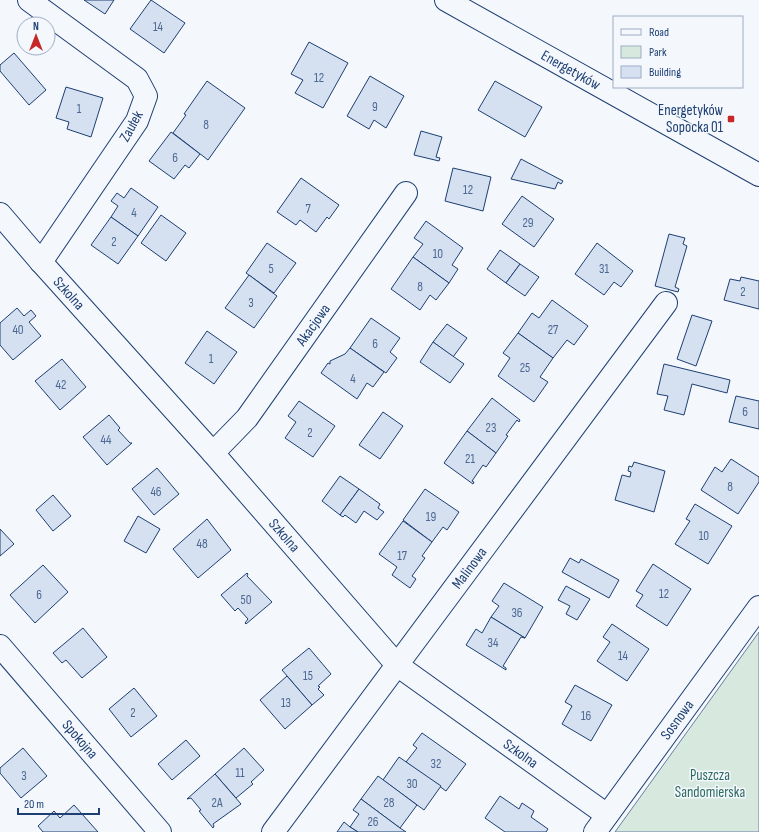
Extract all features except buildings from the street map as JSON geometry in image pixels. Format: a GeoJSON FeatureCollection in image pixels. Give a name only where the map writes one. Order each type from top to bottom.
{"type":"FeatureCollection","features":[{"type":"Feature","properties":{"kind":"street","name":"Zaułek"},"geometry":{"type":"LineString","coordinates":[[29,0],[137,79],[146,96],[137,121],[41,262]]}},
{"type":"Feature","properties":{"kind":"street","name":"Energetyków"},"geometry":{"type":"LineString","coordinates":[[446,0],[759,175]]}},
{"type":"Feature","properties":{"kind":"street","name":"Akacjowa"},"geometry":{"type":"LineString","coordinates":[[213,452],[247,418],[406,193]]}},
{"type":"Feature","properties":{"kind":"street","name":"Szkolna"},"geometry":{"type":"LineString","coordinates":[[0,214],[41,262],[213,452],[397,665],[601,823]]}},
{"type":"Feature","properties":{"kind":"street","name":"Malinowa"},"geometry":{"type":"LineString","coordinates":[[273,832],[666,303]]}},
{"type":"Feature","properties":{"kind":"street","name":"Sosnowa"},"geometry":{"type":"LineString","coordinates":[[601,823],[759,607]]}},
{"type":"Feature","properties":{"kind":"street","name":"Spokojna"},"geometry":{"type":"LineString","coordinates":[[0,646],[160,832]]}},
{"type":"Feature","properties":{"kind":"green space","name":"Puszcza Sandomierska"},"geometry":{"type":"Polygon","coordinates":[[[759,632],[759,832],[615,832],[759,632]]]}},
{"type":"Feature","properties":{"kind":"place","name":"Energetyków Sopocka 01"},"geometry":{"type":"Point","coordinates":[731,119]}}]}
